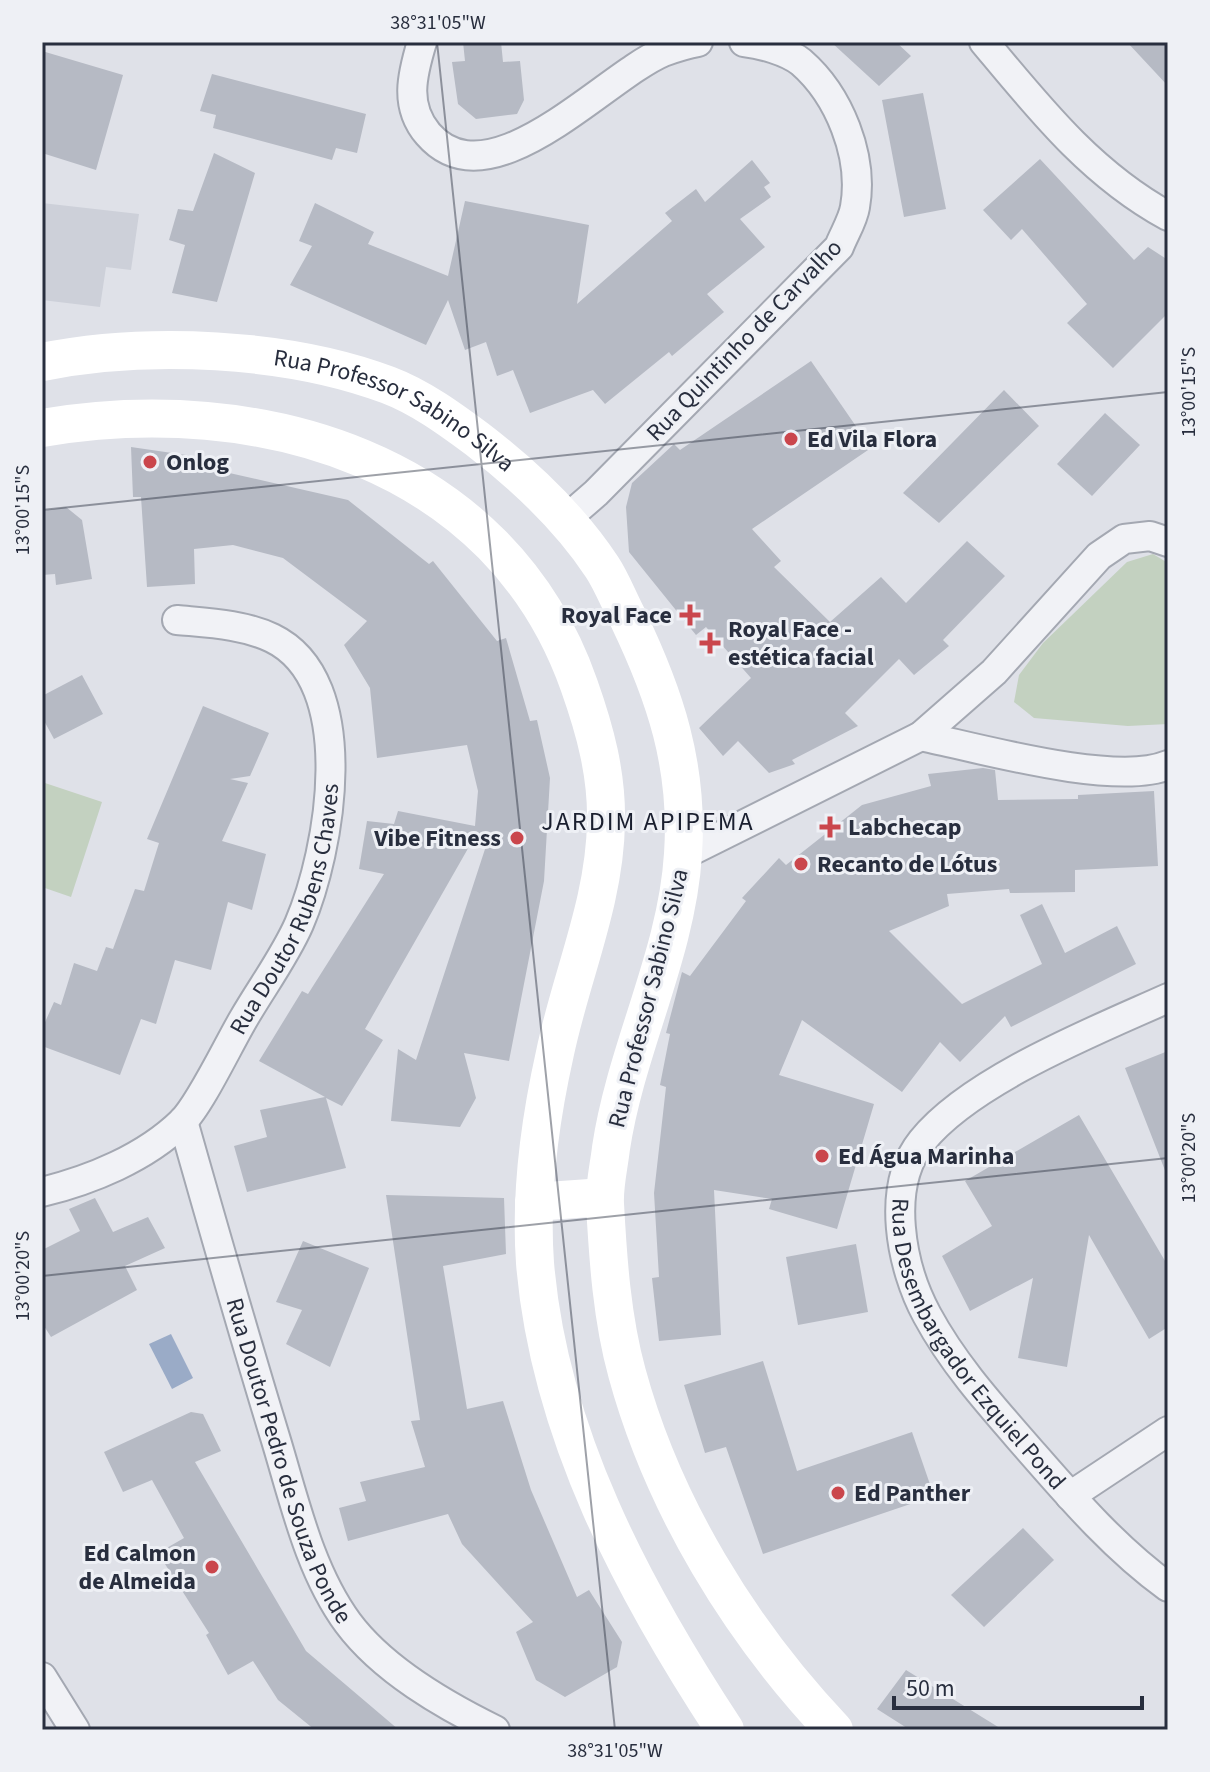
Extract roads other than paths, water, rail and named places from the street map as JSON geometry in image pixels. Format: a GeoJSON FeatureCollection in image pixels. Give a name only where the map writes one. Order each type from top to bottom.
{"type":"FeatureCollection","features":[{"type":"Feature","properties":{"kind":"main road","name":"Rua Professor Sabino Silva"},"geometry":{"type":"LineString","coordinates":[[42,362],[127,350],[240,354],[305,364],[388,385],[449,418],[512,466],[566,519],[604,569],[646,656],[672,724],[682,783],[683,855],[676,905],[629,1064],[604,1197],[611,1276],[625,1368],[648,1441],[704,1553],[747,1625],[804,1699],[834,1730]]}},
{"type":"Feature","properties":{"kind":"main road","name":"Rua Professor Sabino Silva"},"geometry":{"type":"LineString","coordinates":[[42,428],[120,419],[184,420],[284,433],[340,447],[387,467],[436,494],[513,569],[567,650],[602,760],[606,822],[602,876],[555,1052],[534,1202],[535,1263],[546,1334],[581,1461],[700,1713],[725,1730]]}},
{"type":"Feature","properties":{"kind":"main road"},"geometry":{"type":"LineString","coordinates":[[534,1202],[604,1197]]}},
{"type":"Feature","properties":{"kind":"street"},"geometry":{"type":"LineString","coordinates":[[422,42],[412,75],[412,101],[420,125],[436,143],[460,155],[482,155],[519,145],[661,53],[698,42]]}},
{"type":"Feature","properties":{"kind":"street","name":"Rua Quintinho de Carvalho"},"geometry":{"type":"LineString","coordinates":[[566,519],[596,493],[839,247],[855,207],[854,167],[846,128],[831,96],[799,61],[760,44],[744,42]]}},
{"type":"Feature","properties":{"kind":"street"},"geometry":{"type":"LineString","coordinates":[[984,42],[1058,131],[1128,194],[1168,216]]}},
{"type":"Feature","properties":{"kind":"street"},"geometry":{"type":"LineString","coordinates":[[683,855],[921,736],[994,672],[1099,556],[1124,539],[1150,536],[1168,542]]}},
{"type":"Feature","properties":{"kind":"street","name":"Rua Doutor Rubens Chaves"},"geometry":{"type":"LineString","coordinates":[[42,1192],[83,1182],[139,1153],[183,1121],[299,925],[318,866],[328,807],[331,755],[324,712],[302,663],[273,639],[234,626],[177,620]]}},
{"type":"Feature","properties":{"kind":"street"},"geometry":{"type":"LineString","coordinates":[[921,736],[1090,769],[1124,771],[1168,765]]}},
{"type":"Feature","properties":{"kind":"street","name":"Rua Desembargador Ezquiel Pond"},"geometry":{"type":"LineString","coordinates":[[1168,998],[1079,1037],[1001,1079],[957,1110],[921,1142],[906,1175],[900,1212],[905,1256],[926,1313],[969,1380],[1070,1496],[1117,1544],[1168,1587]]}},
{"type":"Feature","properties":{"kind":"street","name":"Rua Doutor Pedro de Souza Ponde"},"geometry":{"type":"LineString","coordinates":[[183,1121],[237,1315],[302,1525],[321,1575],[349,1624],[390,1664],[452,1709],[495,1730]]}},
{"type":"Feature","properties":{"kind":"street","name":"Rua Desembargador Ezquiel Pond"},"geometry":{"type":"LineString","coordinates":[[1070,1496],[1168,1431]]}},
{"type":"Feature","properties":{"kind":"street"},"geometry":{"type":"LineString","coordinates":[[42,1677],[75,1730]]}},
{"type":"Feature","properties":{"kind":"water"},"geometry":{"type":"Polygon","coordinates":[[[171,1334],[193,1378],[172,1389],[149,1344],[171,1334]]]}},
{"type":"Feature","properties":{"kind":"place","name":"Ed Vila Flora"},"geometry":{"type":"Point","coordinates":[791,439]}},
{"type":"Feature","properties":{"kind":"place","name":"Onlog"},"geometry":{"type":"Point","coordinates":[150,462]}},
{"type":"Feature","properties":{"kind":"place","name":"Royal Face"},"geometry":{"type":"Point","coordinates":[690,615]}},
{"type":"Feature","properties":{"kind":"place","name":"Royal Face - estética facial"},"geometry":{"type":"Point","coordinates":[710,643]}},
{"type":"Feature","properties":{"kind":"place","name":"Labchecap"},"geometry":{"type":"Point","coordinates":[830,827]}},
{"type":"Feature","properties":{"kind":"place","name":"Vibe Fitness"},"geometry":{"type":"Point","coordinates":[517,838]}},
{"type":"Feature","properties":{"kind":"place","name":"Recanto de Lótus"},"geometry":{"type":"Point","coordinates":[801,864]}},
{"type":"Feature","properties":{"kind":"place","name":"Ed Água Marinha"},"geometry":{"type":"Point","coordinates":[822,1156]}},
{"type":"Feature","properties":{"kind":"place","name":"Ed Panther"},"geometry":{"type":"Point","coordinates":[838,1493]}},
{"type":"Feature","properties":{"kind":"place","name":"Ed Calmon de Almeida"},"geometry":{"type":"Point","coordinates":[212,1567]}},
{"type":"Feature","properties":{"kind":"district","name":"JARDIM APIPEMA"},"geometry":{"type":"Point","coordinates":[648,821]}}]}
